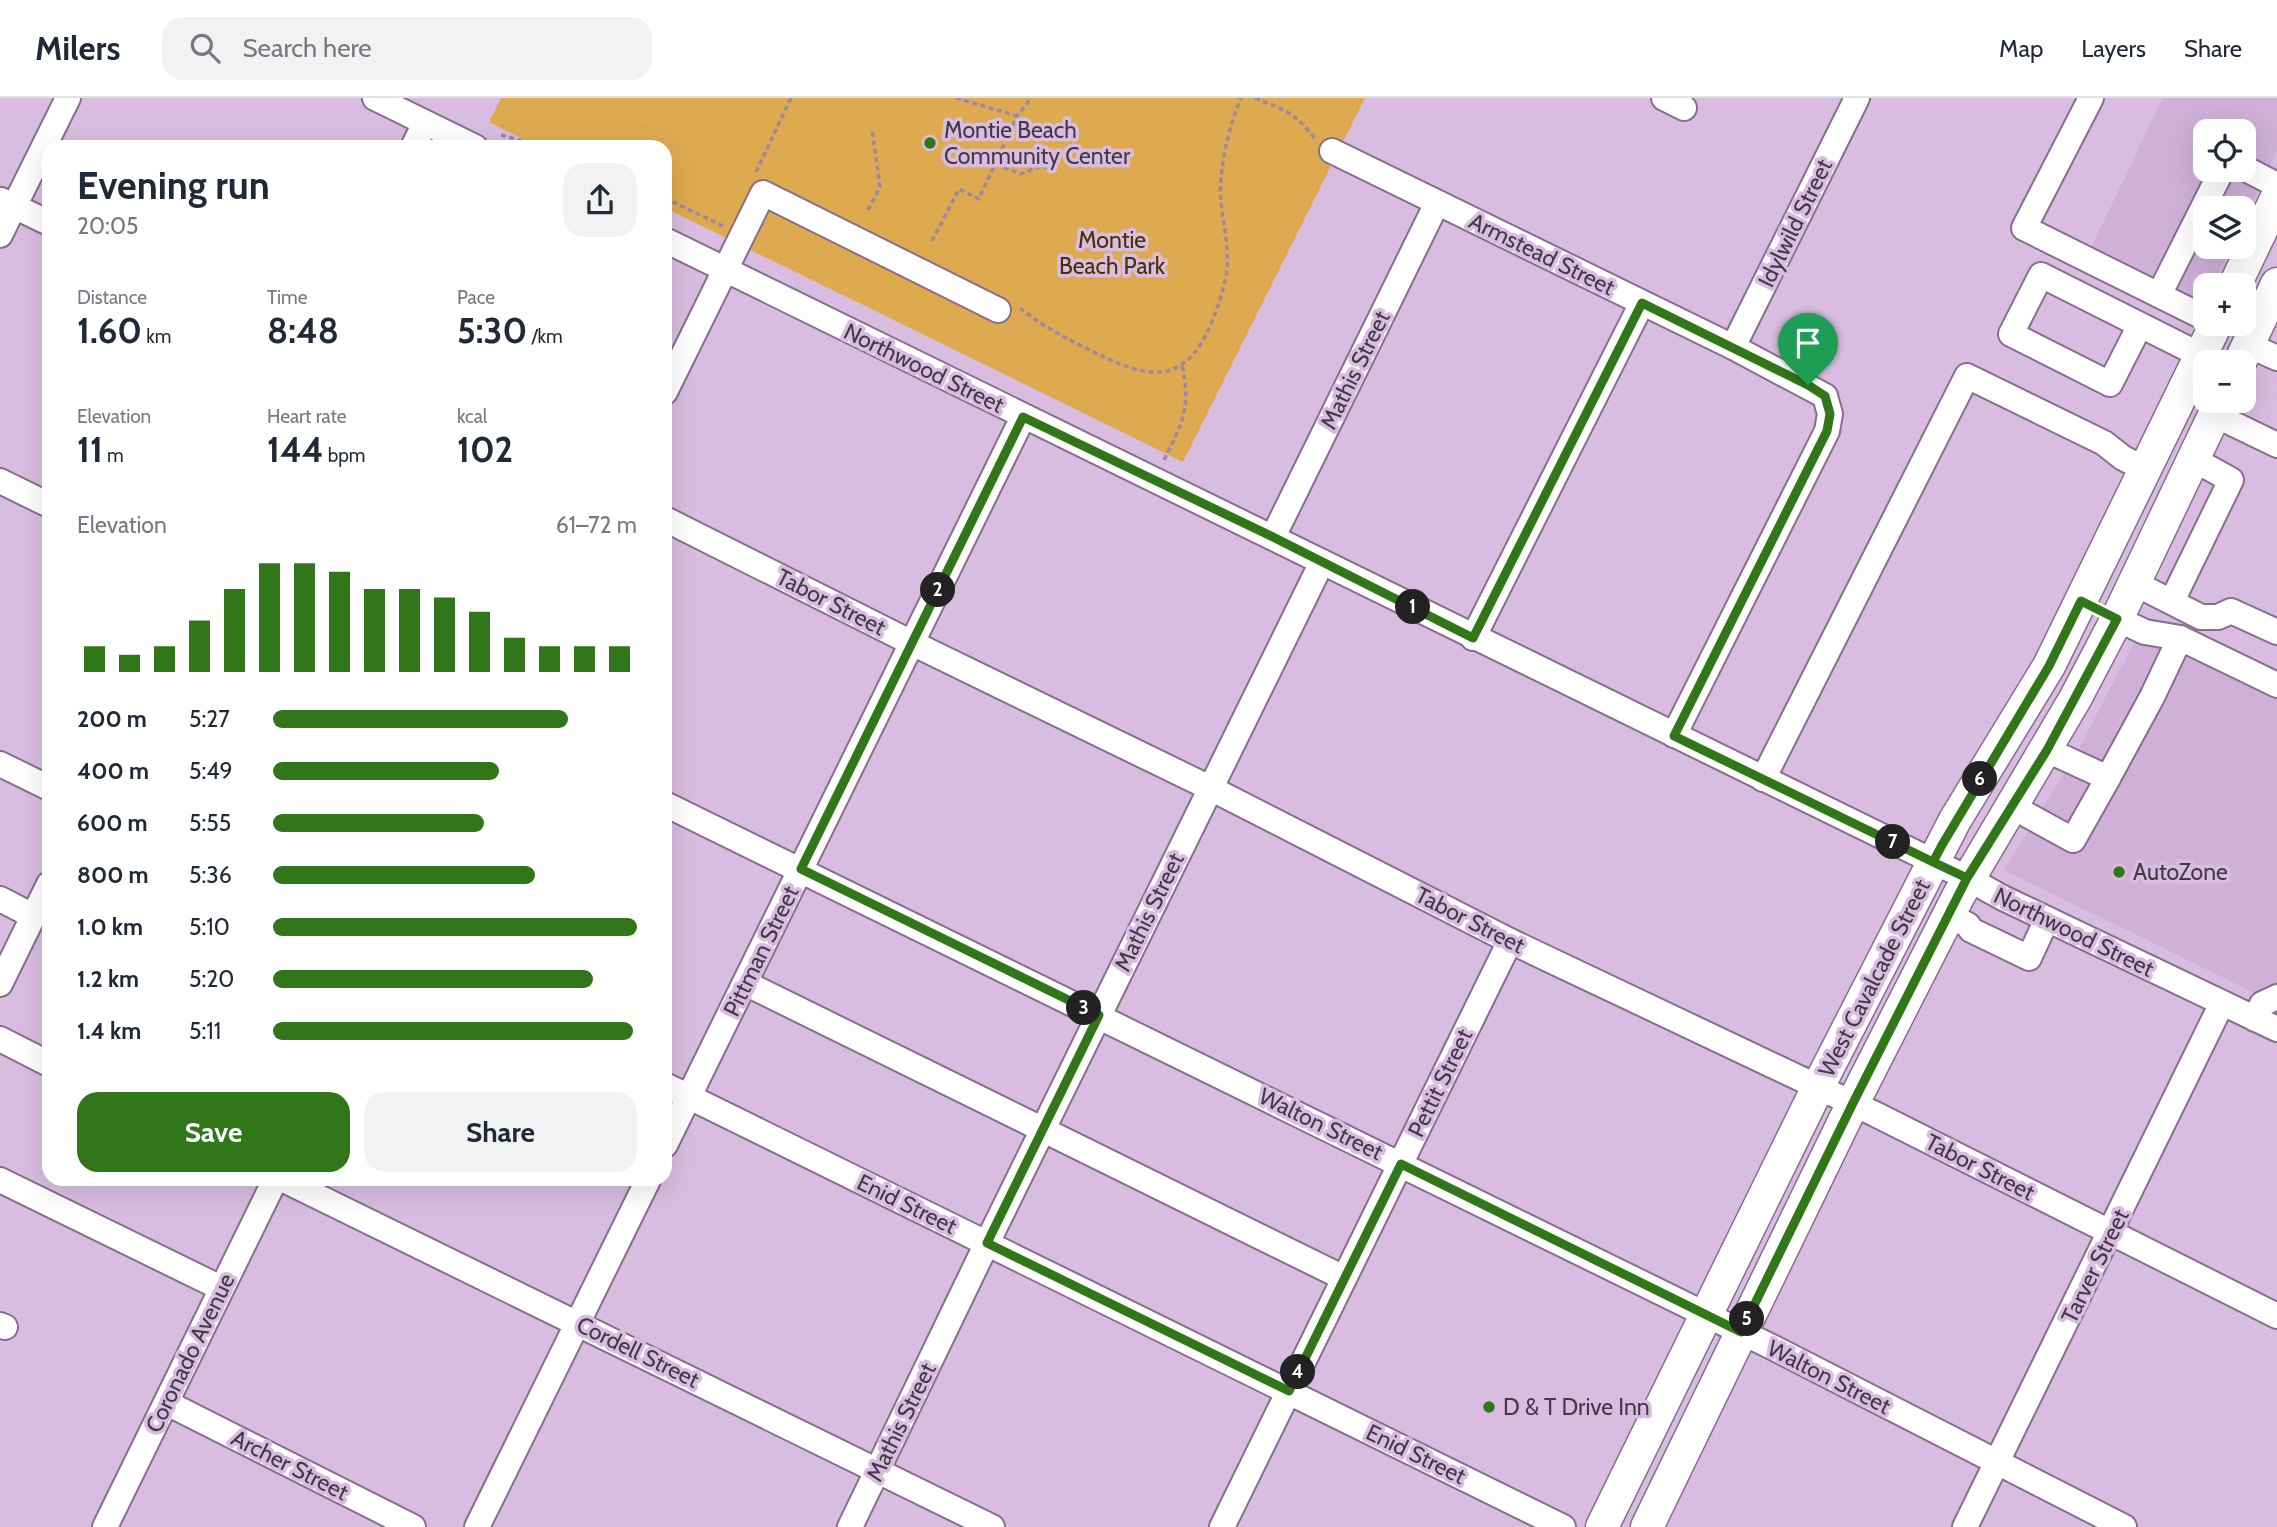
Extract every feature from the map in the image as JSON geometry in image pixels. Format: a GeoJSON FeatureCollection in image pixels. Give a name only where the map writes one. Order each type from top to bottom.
{"type":"FeatureCollection","features":[{"type":"Feature","properties":{"kind":"main road"},"geometry":{"type":"LineString","coordinates":[[2241,273],[2277,197]]}},
{"type":"Feature","properties":{"kind":"main road"},"geometry":{"type":"LineString","coordinates":[[2256,274],[2277,219]]}},
{"type":"Feature","properties":{"kind":"main road"},"geometry":{"type":"LineString","coordinates":[[2242,344],[2277,284]]}},
{"type":"Feature","properties":{"kind":"main road","name":"West Cavalcade Street"},"geometry":{"type":"LineString","coordinates":[[1602,1527],[1818,1087],[1933,862],[1955,820],[2049,666],[2145,469],[2193,389]]}},
{"type":"Feature","properties":{"kind":"main road","name":"West Cavalcade Street"},"geometry":{"type":"LineString","coordinates":[[1647,1527],[1853,1103],[1967,878],[2047,750],[2117,619],[2193,459],[2211,413]]}},
{"type":"Feature","properties":{"kind":"main road"},"geometry":{"type":"LineString","coordinates":[[2081,601],[2117,619]]}},
{"type":"Feature","properties":{"kind":"street"},"geometry":{"type":"LineString","coordinates":[[44,140],[68,98]]}},
{"type":"Feature","properties":{"kind":"street"},"geometry":{"type":"LineString","coordinates":[[375,98],[460,140]]}},
{"type":"Feature","properties":{"kind":"street","name":"Idylwild Street"},"geometry":{"type":"LineString","coordinates":[[1733,347],[1857,98]]}},
{"type":"Feature","properties":{"kind":"street"},"geometry":{"type":"LineString","coordinates":[[2091,98],[2024,228],[2193,312]]}},
{"type":"Feature","properties":{"kind":"street"},"geometry":{"type":"LineString","coordinates":[[416,140],[425,123]]}},
{"type":"Feature","properties":{"kind":"street"},"geometry":{"type":"LineString","coordinates":[[0,235],[7,203],[42,143]]}},
{"type":"Feature","properties":{"kind":"street","name":"Armstead Street"},"geometry":{"type":"LineString","coordinates":[[1332,151],[1733,347],[1825,396],[1830,414],[1827,431],[1674,736]]}},
{"type":"Feature","properties":{"kind":"street"},"geometry":{"type":"LineString","coordinates":[[2256,174],[2277,185]]}},
{"type":"Feature","properties":{"kind":"street"},"geometry":{"type":"LineString","coordinates":[[2159,295],[2216,182]]}},
{"type":"Feature","properties":{"kind":"street"},"geometry":{"type":"LineString","coordinates":[[672,377],[763,193],[1009,309]]}},
{"type":"Feature","properties":{"kind":"street"},"geometry":{"type":"LineString","coordinates":[[7,203],[42,220]]}},
{"type":"Feature","properties":{"kind":"street","name":"Mathis Street"},"geometry":{"type":"LineString","coordinates":[[1273,537],[1437,203]]}},
{"type":"Feature","properties":{"kind":"street","name":"Northwood Street"},"geometry":{"type":"LineString","coordinates":[[672,244],[2266,1024]]}},
{"type":"Feature","properties":{"kind":"street"},"geometry":{"type":"LineString","coordinates":[[2072,291],[2087,260]]}},
{"type":"Feature","properties":{"kind":"street"},"geometry":{"type":"LineString","coordinates":[[2140,325],[2110,384],[2011,334],[2041,275],[2193,350]]}},
{"type":"Feature","properties":{"kind":"street"},"geometry":{"type":"LineString","coordinates":[[1473,638],[1642,303]]}},
{"type":"Feature","properties":{"kind":"street"},"geometry":{"type":"LineString","coordinates":[[2242,344],[2277,358]]}},
{"type":"Feature","properties":{"kind":"street"},"geometry":{"type":"LineString","coordinates":[[1763,779],[1967,376],[2104,443],[2123,458],[2145,469]]}},
{"type":"Feature","properties":{"kind":"street"},"geometry":{"type":"LineString","coordinates":[[2228,413],[2276,443]]}},
{"type":"Feature","properties":{"kind":"street","name":"Pittman Street"},"geometry":{"type":"LineString","coordinates":[[672,1131],[1023,417]]}},
{"type":"Feature","properties":{"kind":"street"},"geometry":{"type":"LineString","coordinates":[[2172,601],[2231,480],[2193,459]]}},
{"type":"Feature","properties":{"kind":"street"},"geometry":{"type":"LineString","coordinates":[[0,481],[42,502]]}},
{"type":"Feature","properties":{"kind":"street","name":"Tabor Street"},"geometry":{"type":"LineString","coordinates":[[672,523],[1210,788],[1510,941],[1853,1103],[2277,1316]]}},
{"type":"Feature","properties":{"kind":"street","name":"Mathis Street"},"geometry":{"type":"LineString","coordinates":[[850,1527],[1322,562]]}},
{"type":"Feature","properties":{"kind":"street"},"geometry":{"type":"LineString","coordinates":[[2134,583],[2200,617],[2218,617],[2231,611],[2277,632]]}},
{"type":"Feature","properties":{"kind":"street"},"geometry":{"type":"LineString","coordinates":[[2117,619],[2145,632],[2180,638],[2277,685]]}},
{"type":"Feature","properties":{"kind":"street"},"geometry":{"type":"LineString","coordinates":[[2011,806],[2073,840],[2152,697],[2180,638]]}},
{"type":"Feature","properties":{"kind":"street"},"geometry":{"type":"LineString","coordinates":[[2047,750],[2108,778]]}},
{"type":"Feature","properties":{"kind":"street"},"geometry":{"type":"LineString","coordinates":[[0,764],[42,785]]}},
{"type":"Feature","properties":{"kind":"street","name":"Walton Street"},"geometry":{"type":"LineString","coordinates":[[672,807],[1741,1332],[2124,1527]]}},
{"type":"Feature","properties":{"kind":"street"},"geometry":{"type":"LineString","coordinates":[[0,984],[42,898]]}},
{"type":"Feature","properties":{"kind":"street"},"geometry":{"type":"LineString","coordinates":[[0,899],[33,916]]}},
{"type":"Feature","properties":{"kind":"street"},"geometry":{"type":"LineString","coordinates":[[1948,915],[1968,925],[1971,930],[2028,958],[2047,919]]}},
{"type":"Feature","properties":{"kind":"street","name":"Pettit Street"},"geometry":{"type":"LineString","coordinates":[[1222,1527],[1510,941]]}},
{"type":"Feature","properties":{"kind":"street"},"geometry":{"type":"LineString","coordinates":[[745,983],[1344,1278]]}},
{"type":"Feature","properties":{"kind":"street"},"geometry":{"type":"LineString","coordinates":[[2266,1024],[2262,1004],[2277,997]]}},
{"type":"Feature","properties":{"kind":"street","name":"Tarver Street"},"geometry":{"type":"LineString","coordinates":[[1965,1527],[2222,1003]]}},
{"type":"Feature","properties":{"kind":"street"},"geometry":{"type":"LineString","coordinates":[[0,1039],[42,1060]]}},
{"type":"Feature","properties":{"kind":"street","name":"Enid Street"},"geometry":{"type":"LineString","coordinates":[[672,1088],[1563,1527]]}},
{"type":"Feature","properties":{"kind":"street"},"geometry":{"type":"LineString","coordinates":[[0,1180],[221,1288]]}},
{"type":"Feature","properties":{"kind":"street","name":"Coronado Avenue"},"geometry":{"type":"LineString","coordinates":[[105,1527],[272,1186]]}},
{"type":"Feature","properties":{"kind":"street","name":"Cordell Street"},"geometry":{"type":"LineString","coordinates":[[296,1186],[992,1527]]}},
{"type":"Feature","properties":{"kind":"street"},"geometry":{"type":"LineString","coordinates":[[477,1527],[645,1186]]}},
{"type":"Feature","properties":{"kind":"street","name":"Archer Street"},"geometry":{"type":"LineString","coordinates":[[167,1403],[413,1527]]}},
{"type":"Feature","properties":{"kind":"path"},"geometry":{"type":"LineString","coordinates":[[956,98],[1017,116]]}},
{"type":"Feature","properties":{"kind":"path"},"geometry":{"type":"LineString","coordinates":[[932,241],[959,189],[979,199],[1017,116],[1031,98]]}},
{"type":"Feature","properties":{"kind":"path"},"geometry":{"type":"LineString","coordinates":[[1009,309],[1125,368],[1158,372],[1182,365],[1198,351],[1215,315],[1224,285],[1228,248],[1220,199],[1220,174],[1241,98]]}},
{"type":"Feature","properties":{"kind":"path"},"geometry":{"type":"LineString","coordinates":[[1255,98],[1302,121],[1320,146],[1332,151]]}},
{"type":"Feature","properties":{"kind":"path"},"geometry":{"type":"LineString","coordinates":[[868,210],[880,187],[872,130]]}},
{"type":"Feature","properties":{"kind":"path"},"geometry":{"type":"LineString","coordinates":[[501,135],[519,140]]}},
{"type":"Feature","properties":{"kind":"path"},"geometry":{"type":"LineString","coordinates":[[996,164],[1021,174],[1038,167],[1050,167]]}},
{"type":"Feature","properties":{"kind":"path"},"geometry":{"type":"LineString","coordinates":[[672,201],[728,229]]}},
{"type":"Feature","properties":{"kind":"path"},"geometry":{"type":"LineString","coordinates":[[1164,461],[1187,405],[1187,388],[1182,365]]}},
{"type":"Feature","properties":{"kind":"shaded area"},"geometry":{"type":"Polygon","coordinates":[[[2163,98],[2277,98],[2277,151],[2256,196],[2193,196],[2193,259],[2225,259],[2218,273],[2193,273],[2193,300],[2090,250],[2163,98]]]}},
{"type":"Feature","properties":{"kind":"shaded area"},"geometry":{"type":"Polygon","coordinates":[[[2147,618],[2182,623],[2277,669],[2277,1004],[2004,870],[2077,752],[2147,618]]]}},
{"type":"Feature","properties":{"kind":"green space","name":"Montie Beach Park"},"geometry":{"type":"Polygon","coordinates":[[[501,98],[1365,98],[1183,462],[672,211],[672,140],[525,140],[489,122],[501,98]]]}},
{"type":"Feature","properties":{"kind":"place","name":"Montie Beach Community Center"},"geometry":{"type":"Point","coordinates":[930,143]}},
{"type":"Feature","properties":{"kind":"place","name":"AutoZone"},"geometry":{"type":"Point","coordinates":[2119,872]}},
{"type":"Feature","properties":{"kind":"place","name":"D & T Drive Inn"},"geometry":{"type":"Point","coordinates":[1489,1407]}},
{"type":"Feature","properties":{"kind":"route"},"geometry":{"type":"LineString","coordinates":[[1808,385],[1642,303],[1473,638],[1273,537],[1023,417],[801,869],[1099,1015],[987,1243],[1289,1391],[1401,1164],[1741,1332],[1967,878],[1933,862],[1955,820],[2049,666],[2081,601],[2117,619],[2047,750],[1967,878],[1933,862],[1674,736],[1827,431],[1830,414],[1825,396],[1808,385]]}}]}
